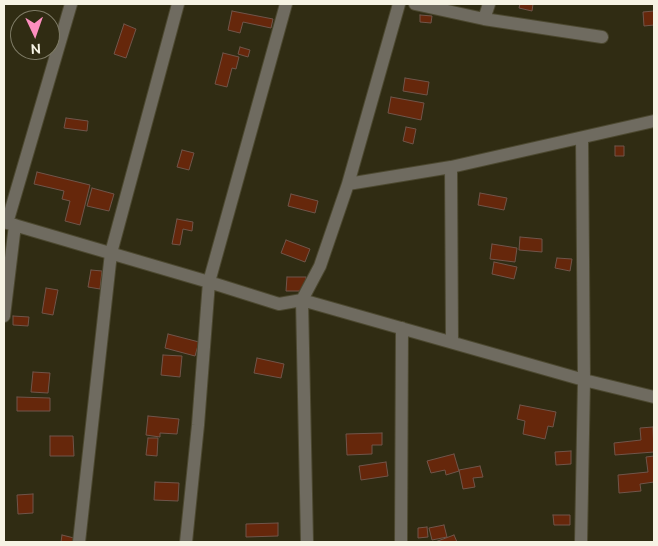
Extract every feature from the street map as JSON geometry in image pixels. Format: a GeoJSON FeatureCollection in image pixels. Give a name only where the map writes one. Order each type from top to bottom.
{"type":"FeatureCollection","features":[{"type":"Feature","properties":{"kind":"street"},"geometry":{"type":"LineString","coordinates":[[4,316],[9,223],[71,4]]}},
{"type":"Feature","properties":{"kind":"street"},"geometry":{"type":"LineString","coordinates":[[79,542],[111,253],[178,4]]}},
{"type":"Feature","properties":{"kind":"street"},"geometry":{"type":"LineString","coordinates":[[186,542],[198,425],[209,282],[286,4]]}},
{"type":"Feature","properties":{"kind":"street"},"geometry":{"type":"LineString","coordinates":[[307,542],[302,300],[320,266],[348,184],[400,4]]}},
{"type":"Feature","properties":{"kind":"street"},"geometry":{"type":"LineString","coordinates":[[415,4],[484,19],[602,37]]}},
{"type":"Feature","properties":{"kind":"street"},"geometry":{"type":"LineString","coordinates":[[484,19],[489,4]]}},
{"type":"Feature","properties":{"kind":"street"},"geometry":{"type":"LineString","coordinates":[[348,184],[451,167],[654,121]]}},
{"type":"Feature","properties":{"kind":"street"},"geometry":{"type":"LineString","coordinates":[[581,542],[584,380],[582,138]]}},
{"type":"Feature","properties":{"kind":"street"},"geometry":{"type":"LineString","coordinates":[[451,167],[452,342]]}},
{"type":"Feature","properties":{"kind":"street"},"geometry":{"type":"LineString","coordinates":[[9,223],[279,304],[302,300],[584,380],[654,397]]}},
{"type":"Feature","properties":{"kind":"street"},"geometry":{"type":"LineString","coordinates":[[401,542],[402,328]]}},
{"type":"Feature","properties":{"kind":"building"},"geometry":{"type":"Polygon","coordinates":[[[520,4],[533,4],[532,11],[519,8],[520,4]]]}},
{"type":"Feature","properties":{"kind":"building"},"geometry":{"type":"Polygon","coordinates":[[[232,11],[273,19],[271,28],[243,22],[240,33],[228,30],[232,11]]]}},
{"type":"Feature","properties":{"kind":"building"},"geometry":{"type":"Polygon","coordinates":[[[654,11],[654,25],[644,26],[643,12],[654,11]]]}},
{"type":"Feature","properties":{"kind":"building"},"geometry":{"type":"Polygon","coordinates":[[[420,15],[432,16],[431,23],[420,22],[420,15]]]}},
{"type":"Feature","properties":{"kind":"building"},"geometry":{"type":"Polygon","coordinates":[[[124,24],[136,29],[126,58],[114,54],[124,24]]]}},
{"type":"Feature","properties":{"kind":"building"},"geometry":{"type":"Polygon","coordinates":[[[240,47],[250,50],[248,57],[238,54],[240,47]]]}},
{"type":"Feature","properties":{"kind":"building"},"geometry":{"type":"Polygon","coordinates":[[[223,53],[239,57],[236,69],[232,68],[227,87],[215,84],[223,53]]]}},
{"type":"Feature","properties":{"kind":"building"},"geometry":{"type":"Polygon","coordinates":[[[405,78],[429,82],[427,95],[403,91],[405,78]]]}},
{"type":"Feature","properties":{"kind":"building"},"geometry":{"type":"Polygon","coordinates":[[[391,97],[424,103],[421,120],[388,113],[391,97]]]}},
{"type":"Feature","properties":{"kind":"building"},"geometry":{"type":"Polygon","coordinates":[[[66,118],[88,121],[87,131],[64,128],[66,118]]]}},
{"type":"Feature","properties":{"kind":"building"},"geometry":{"type":"Polygon","coordinates":[[[406,127],[416,129],[413,144],[403,141],[406,127]]]}},
{"type":"Feature","properties":{"kind":"building"},"geometry":{"type":"Polygon","coordinates":[[[615,146],[624,146],[624,156],[615,156],[615,146]]]}},
{"type":"Feature","properties":{"kind":"building"},"geometry":{"type":"Polygon","coordinates":[[[182,150],[194,153],[189,170],[177,167],[182,150]]]}},
{"type":"Feature","properties":{"kind":"building"},"geometry":{"type":"Polygon","coordinates":[[[37,172],[90,185],[80,225],[65,221],[70,201],[62,199],[64,191],[34,184],[37,172]]]}},
{"type":"Feature","properties":{"kind":"building"},"geometry":{"type":"Polygon","coordinates":[[[92,188],[114,194],[109,211],[87,206],[92,188]]]}},
{"type":"Feature","properties":{"kind":"building"},"geometry":{"type":"Polygon","coordinates":[[[480,193],[507,198],[504,210],[478,205],[480,193]]]}},
{"type":"Feature","properties":{"kind":"building"},"geometry":{"type":"Polygon","coordinates":[[[291,194],[318,201],[315,213],[288,206],[291,194]]]}},
{"type":"Feature","properties":{"kind":"building"},"geometry":{"type":"Polygon","coordinates":[[[177,219],[193,222],[192,231],[183,229],[180,245],[172,244],[177,219]]]}},
{"type":"Feature","properties":{"kind":"building"},"geometry":{"type":"Polygon","coordinates":[[[520,237],[542,239],[542,252],[519,250],[520,237]]]}},
{"type":"Feature","properties":{"kind":"building"},"geometry":{"type":"Polygon","coordinates":[[[286,240],[310,249],[305,262],[281,253],[286,240]]]}},
{"type":"Feature","properties":{"kind":"building"},"geometry":{"type":"Polygon","coordinates":[[[492,244],[517,248],[515,262],[490,259],[492,244]]]}},
{"type":"Feature","properties":{"kind":"building"},"geometry":{"type":"Polygon","coordinates":[[[557,258],[572,259],[570,271],[555,268],[557,258]]]}},
{"type":"Feature","properties":{"kind":"building"},"geometry":{"type":"Polygon","coordinates":[[[494,262],[517,267],[514,279],[492,274],[494,262]]]}},
{"type":"Feature","properties":{"kind":"building"},"geometry":{"type":"Polygon","coordinates":[[[91,270],[102,271],[100,289],[88,287],[91,270]]]}},
{"type":"Feature","properties":{"kind":"building"},"geometry":{"type":"Polygon","coordinates":[[[287,277],[306,277],[306,291],[286,291],[287,277]]]}},
{"type":"Feature","properties":{"kind":"building"},"geometry":{"type":"Polygon","coordinates":[[[46,288],[58,290],[53,315],[42,313],[46,288]]]}},
{"type":"Feature","properties":{"kind":"building"},"geometry":{"type":"Polygon","coordinates":[[[13,316],[29,317],[28,326],[13,325],[13,316]]]}},
{"type":"Feature","properties":{"kind":"building"},"geometry":{"type":"Polygon","coordinates":[[[168,334],[199,342],[195,356],[165,348],[168,334]]]}},
{"type":"Feature","properties":{"kind":"building"},"geometry":{"type":"Polygon","coordinates":[[[163,355],[182,356],[180,377],[161,375],[163,355]]]}},
{"type":"Feature","properties":{"kind":"building"},"geometry":{"type":"Polygon","coordinates":[[[257,358],[284,364],[281,378],[254,373],[257,358]]]}},
{"type":"Feature","properties":{"kind":"building"},"geometry":{"type":"Polygon","coordinates":[[[33,372],[50,373],[48,393],[31,392],[33,372]]]}},
{"type":"Feature","properties":{"kind":"building"},"geometry":{"type":"Polygon","coordinates":[[[17,397],[50,398],[50,411],[17,411],[17,397]]]}},
{"type":"Feature","properties":{"kind":"building"},"geometry":{"type":"Polygon","coordinates":[[[520,405],[556,412],[553,427],[548,426],[545,439],[523,434],[525,421],[517,419],[520,405]]]}},
{"type":"Feature","properties":{"kind":"building"},"geometry":{"type":"Polygon","coordinates":[[[148,416],[179,419],[177,434],[160,433],[160,437],[146,435],[148,416]]]}},
{"type":"Feature","properties":{"kind":"building"},"geometry":{"type":"Polygon","coordinates":[[[653,427],[654,452],[615,455],[614,443],[641,440],[640,428],[653,427]]]}},
{"type":"Feature","properties":{"kind":"building"},"geometry":{"type":"Polygon","coordinates":[[[382,433],[382,445],[372,445],[372,454],[347,455],[346,434],[382,433]]]}},
{"type":"Feature","properties":{"kind":"building"},"geometry":{"type":"Polygon","coordinates":[[[50,436],[73,436],[74,456],[50,456],[50,436]]]}},
{"type":"Feature","properties":{"kind":"building"},"geometry":{"type":"Polygon","coordinates":[[[148,438],[158,438],[157,456],[146,455],[148,438]]]}},
{"type":"Feature","properties":{"kind":"building"},"geometry":{"type":"Polygon","coordinates":[[[571,451],[571,464],[556,465],[555,452],[571,451]]]}},
{"type":"Feature","properties":{"kind":"building"},"geometry":{"type":"Polygon","coordinates":[[[454,454],[459,471],[446,475],[445,470],[431,473],[427,461],[454,454]]]}},
{"type":"Feature","properties":{"kind":"building"},"geometry":{"type":"Polygon","coordinates":[[[654,456],[654,482],[640,484],[641,491],[619,493],[618,475],[648,472],[646,457],[654,456]]]}},
{"type":"Feature","properties":{"kind":"building"},"geometry":{"type":"Polygon","coordinates":[[[386,462],[388,476],[361,480],[359,466],[386,462]]]}},
{"type":"Feature","properties":{"kind":"building"},"geometry":{"type":"Polygon","coordinates":[[[480,466],[483,477],[473,478],[475,487],[463,489],[459,470],[480,466]]]}},
{"type":"Feature","properties":{"kind":"building"},"geometry":{"type":"Polygon","coordinates":[[[155,482],[179,483],[178,501],[154,500],[155,482]]]}},
{"type":"Feature","properties":{"kind":"building"},"geometry":{"type":"Polygon","coordinates":[[[33,494],[33,513],[18,514],[17,495],[33,494]]]}},
{"type":"Feature","properties":{"kind":"building"},"geometry":{"type":"Polygon","coordinates":[[[553,515],[570,515],[570,525],[554,525],[553,515]]]}},
{"type":"Feature","properties":{"kind":"building"},"geometry":{"type":"Polygon","coordinates":[[[278,523],[278,536],[246,537],[246,524],[278,523]]]}},
{"type":"Feature","properties":{"kind":"building"},"geometry":{"type":"Polygon","coordinates":[[[444,525],[447,537],[432,540],[429,528],[444,525]]]}},
{"type":"Feature","properties":{"kind":"building"},"geometry":{"type":"Polygon","coordinates":[[[427,527],[428,537],[418,538],[418,528],[427,527]]]}},
{"type":"Feature","properties":{"kind":"building"},"geometry":{"type":"Polygon","coordinates":[[[62,535],[74,538],[73,542],[61,542],[62,535]]]}},
{"type":"Feature","properties":{"kind":"building"},"geometry":{"type":"Polygon","coordinates":[[[454,535],[457,542],[435,542],[454,535]]]}}]}
